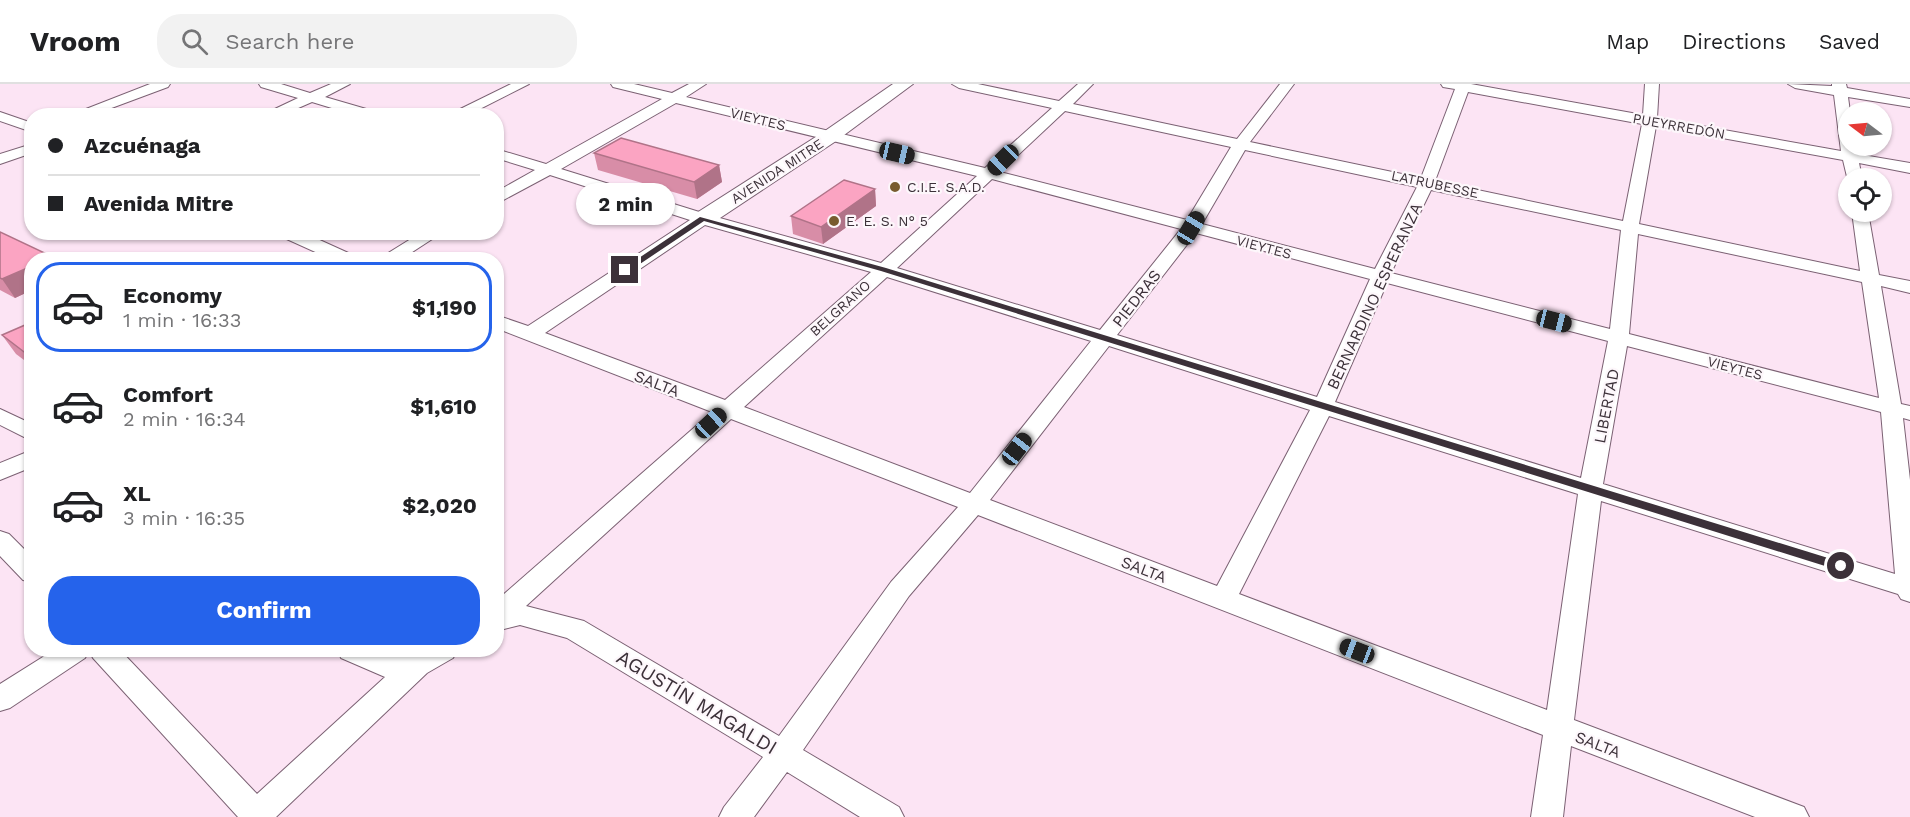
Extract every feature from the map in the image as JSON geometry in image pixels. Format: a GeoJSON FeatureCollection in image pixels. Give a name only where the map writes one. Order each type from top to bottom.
{"type":"FeatureCollection","features":[{"type":"Feature","properties":{"kind":"main road","name":"AVENIDA MITRE"},"geometry":{"type":"LineString","coordinates":[[703,219],[829,137],[904,84]]}},
{"type":"Feature","properties":{"kind":"street"},"geometry":{"type":"LineString","coordinates":[[97,108],[163,84]]}},
{"type":"Feature","properties":{"kind":"street"},"geometry":{"type":"LineString","coordinates":[[267,84],[348,108]]}},
{"type":"Feature","properties":{"kind":"street"},"geometry":{"type":"LineString","coordinates":[[286,108],[343,84]]}},
{"type":"Feature","properties":{"kind":"street"},"geometry":{"type":"LineString","coordinates":[[470,108],[522,84]]}},
{"type":"Feature","properties":{"kind":"street","name":"VIEYTES"},"geometry":{"type":"LineString","coordinates":[[618,84],[989,174],[1900,411]]}},
{"type":"Feature","properties":{"kind":"street"},"geometry":{"type":"LineString","coordinates":[[504,195],[699,84]]}},
{"type":"Feature","properties":{"kind":"street","name":"LATRUBESSE"},"geometry":{"type":"LineString","coordinates":[[959,84],[1910,286]]}},
{"type":"Feature","properties":{"kind":"street","name":"BELGRANO"},"geometry":{"type":"LineString","coordinates":[[504,612],[726,409],[884,270],[1086,84]]}},
{"type":"Feature","properties":{"kind":"street","name":"PIEDRAS"},"geometry":{"type":"LineString","coordinates":[[735,817],[900,590],[974,504],[1191,228],[1240,145],[1287,84]]}},
{"type":"Feature","properties":{"kind":"street","name":"LIBERTAD"},"geometry":{"type":"LineString","coordinates":[[1546,817],[1591,488],[1619,337],[1630,227],[1650,120],[1652,84]]}},
{"type":"Feature","properties":{"kind":"street"},"geometry":{"type":"LineString","coordinates":[[1795,84],[1839,88],[1910,103]]}},
{"type":"Feature","properties":{"kind":"street","name":"PUEYRREDÓN"},"geometry":{"type":"LineString","coordinates":[[1458,85],[1650,120],[1838,147]]}},
{"type":"Feature","properties":{"kind":"street","name":"BERNARDINO ESPERANZA"},"geometry":{"type":"LineString","coordinates":[[1223,599],[1323,406],[1380,277],[1427,182],[1458,85]]}},
{"type":"Feature","properties":{"kind":"street"},"geometry":{"type":"LineString","coordinates":[[0,117],[24,125]]}},
{"type":"Feature","properties":{"kind":"street"},"geometry":{"type":"LineString","coordinates":[[0,159],[24,151]]}},
{"type":"Feature","properties":{"kind":"street"},"geometry":{"type":"LineString","coordinates":[[504,156],[703,219],[884,270],[1910,589],[1900,411],[1862,222]]}},
{"type":"Feature","properties":{"kind":"street","name":"PUEYRREDÓN"},"geometry":{"type":"LineString","coordinates":[[1871,156],[1910,168]]}},
{"type":"Feature","properties":{"kind":"street","name":"AVENIDA MITRE"},"geometry":{"type":"LineString","coordinates":[[528,335],[703,219]]}},
{"type":"Feature","properties":{"kind":"street"},"geometry":{"type":"LineString","coordinates":[[304,240],[331,252]]}},
{"type":"Feature","properties":{"kind":"street"},"geometry":{"type":"LineString","coordinates":[[400,252],[421,240]]}},
{"type":"Feature","properties":{"kind":"street","name":"SALTA"},"geometry":{"type":"LineString","coordinates":[[504,324],[1792,817]]}},
{"type":"Feature","properties":{"kind":"street"},"geometry":{"type":"LineString","coordinates":[[0,416],[24,430]]}},
{"type":"Feature","properties":{"kind":"street"},"geometry":{"type":"LineString","coordinates":[[0,472],[24,462]]}},
{"type":"Feature","properties":{"kind":"street"},"geometry":{"type":"LineString","coordinates":[[0,540],[24,565]]}},
{"type":"Feature","properties":{"kind":"street","name":"AGUSTÍN MAGALDI"},"geometry":{"type":"LineString","coordinates":[[504,618],[520,615],[575,629],[888,817]]}},
{"type":"Feature","properties":{"kind":"street"},"geometry":{"type":"LineString","coordinates":[[0,699],[64,657]]}},
{"type":"Feature","properties":{"kind":"street"},"geometry":{"type":"LineString","coordinates":[[109,657],[256,816],[417,665],[431,657]]}},
{"type":"Feature","properties":{"kind":"street"},"geometry":{"type":"LineString","coordinates":[[365,657],[384,666],[417,665]]}},
{"type":"Feature","properties":{"kind":"building"},"geometry":{"type":"Polygon","coordinates":[[[621,138],[719,165],[694,182],[594,153],[621,138]]]}},
{"type":"Feature","properties":{"kind":"building"},"geometry":{"type":"Polygon","coordinates":[[[844,180],[875,189],[821,227],[791,216],[844,180]]]}},
{"type":"Feature","properties":{"kind":"building"},"geometry":{"type":"Polygon","coordinates":[[[0,232],[42,252],[24,252],[24,269],[0,278],[0,232]]]}},
{"type":"Feature","properties":{"kind":"building"},"geometry":{"type":"Polygon","coordinates":[[[24,325],[24,352],[2,335],[24,325]]]}},
{"type":"Feature","properties":{"kind":"place","name":"C.I.E. S.A.D."},"geometry":{"type":"Point","coordinates":[895,187]}},
{"type":"Feature","properties":{"kind":"place","name":"E. E. S. N° 5"},"geometry":{"type":"Point","coordinates":[834,221]}},
{"type":"Feature","properties":{"kind":"route"},"geometry":{"type":"LineString","coordinates":[[625,270],[703,219],[884,270],[1104,340],[1841,566]]}}]}
